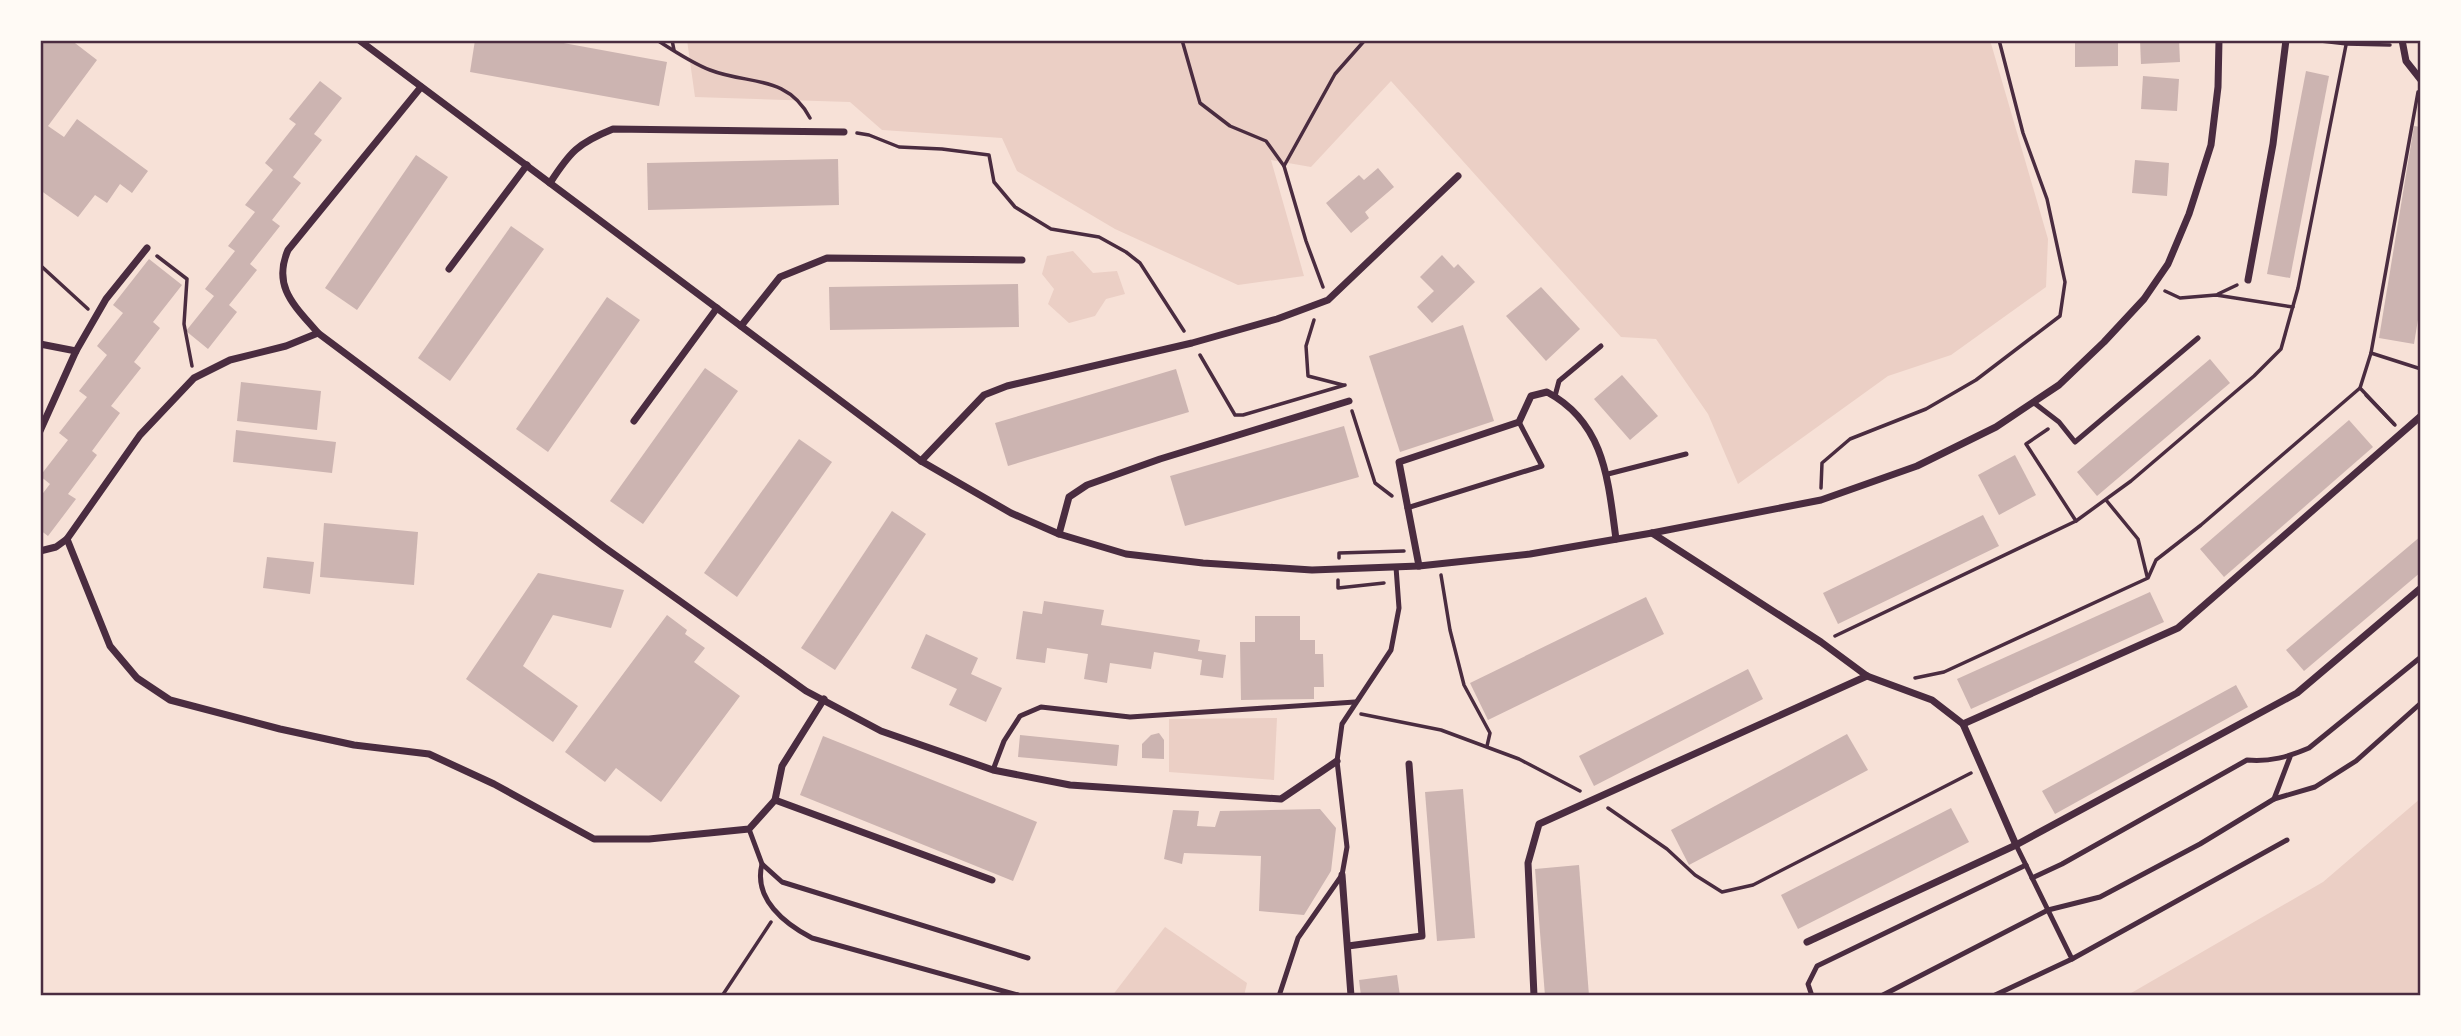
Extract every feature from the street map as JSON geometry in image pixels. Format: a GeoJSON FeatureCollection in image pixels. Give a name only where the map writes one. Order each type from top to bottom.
{"type":"FeatureCollection","features":[{"type":"Feature","properties":{"kind":"street"},"geometry":{"type":"LineString","coordinates":[[359,40],[920,461],[1010,513],[1059,534],[1126,554],[1203,563],[1312,570],[1419,566],[1530,554],[1821,500],[1917,466],[1996,427],[2059,385],[2095,351],[2155,286],[2168,264],[2189,214],[2211,145],[2218,87],[2219,40]]}},
{"type":"Feature","properties":{"kind":"street"},"geometry":{"type":"LineString","coordinates":[[2248,280],[2273,144],[2286,40]]}},
{"type":"Feature","properties":{"kind":"street"},"geometry":{"type":"LineString","coordinates":[[2402,43],[2406,61],[2420,80]]}},
{"type":"Feature","properties":{"kind":"street"},"geometry":{"type":"LineString","coordinates":[[421,87],[288,250],[282,263],[283,286],[291,302],[318,332],[604,547],[806,691],[881,731],[993,770],[1070,785],[1281,799],[1337,761]]}},
{"type":"Feature","properties":{"kind":"street"},"geometry":{"type":"LineString","coordinates":[[550,183],[568,155],[589,138],[613,129],[844,132]]}},
{"type":"Feature","properties":{"kind":"street"},"geometry":{"type":"LineString","coordinates":[[449,268],[527,165]]}},
{"type":"Feature","properties":{"kind":"street"},"geometry":{"type":"LineString","coordinates":[[920,461],[984,396],[1007,386],[1192,343],[1287,316],[1328,300],[1458,176]]}},
{"type":"Feature","properties":{"kind":"street"},"geometry":{"type":"LineString","coordinates":[[40,431],[76,351],[96,316],[147,247]]}},
{"type":"Feature","properties":{"kind":"street"},"geometry":{"type":"LineString","coordinates":[[741,326],[780,277],[827,258],[1022,260]]}},
{"type":"Feature","properties":{"kind":"street"},"geometry":{"type":"LineString","coordinates":[[634,421],[717,308]]}},
{"type":"Feature","properties":{"kind":"street"},"geometry":{"type":"LineString","coordinates":[[40,551],[56,547],[67,539],[139,435],[194,378],[230,360],[286,345],[318,332]]}},
{"type":"Feature","properties":{"kind":"street"},"geometry":{"type":"LineString","coordinates":[[40,344],[76,351]]}},
{"type":"Feature","properties":{"kind":"street"},"geometry":{"type":"LineString","coordinates":[[1419,566],[1399,462],[1519,422],[1531,396],[1547,392],[1566,402],[1592,436],[1608,474],[1616,539]]}},
{"type":"Feature","properties":{"kind":"street"},"geometry":{"type":"LineString","coordinates":[[1059,534],[1069,497],[1087,485],[1160,459],[1349,401]]}},
{"type":"Feature","properties":{"kind":"street"},"geometry":{"type":"LineString","coordinates":[[1963,724],[2178,628],[2421,416]]}},
{"type":"Feature","properties":{"kind":"street"},"geometry":{"type":"LineString","coordinates":[[1652,533],[1821,642],[1867,676],[1932,700],[1963,724],[2015,845]]}},
{"type":"Feature","properties":{"kind":"street"},"geometry":{"type":"LineString","coordinates":[[67,539],[110,646],[136,678],[170,700],[354,746],[429,754],[494,784],[594,839],[649,839],[749,829],[775,800],[782,766],[824,699]]}},
{"type":"Feature","properties":{"kind":"street"},"geometry":{"type":"LineString","coordinates":[[1807,942],[2015,845],[2297,693],[2421,588]]}},
{"type":"Feature","properties":{"kind":"street"},"geometry":{"type":"LineString","coordinates":[[1534,996],[1528,863],[1539,824],[1867,676]]}},
{"type":"Feature","properties":{"kind":"street"},"geometry":{"type":"LineString","coordinates":[[1348,946],[1422,936],[1409,764]]}},
{"type":"Feature","properties":{"kind":"street"},"geometry":{"type":"LineString","coordinates":[[775,800],[992,880]]}},
{"type":"Feature","properties":{"kind":"street"},"geometry":{"type":"LineString","coordinates":[[1342,875],[1351,996]]}},
{"type":"Feature","properties":{"kind":"lane"},"geometry":{"type":"LineString","coordinates":[[2033,402],[2059,422],[2075,442],[2198,338]]}},
{"type":"Feature","properties":{"kind":"lane"},"geometry":{"type":"LineString","coordinates":[[1555,396],[1559,381],[1601,346]]}},
{"type":"Feature","properties":{"kind":"lane"},"geometry":{"type":"LineString","coordinates":[[1407,508],[1542,466],[1519,422]]}},
{"type":"Feature","properties":{"kind":"lane"},"geometry":{"type":"LineString","coordinates":[[1608,474],[1686,454]]}},
{"type":"Feature","properties":{"kind":"lane"},"geometry":{"type":"LineString","coordinates":[[1279,996],[1298,939],[1342,875],[1347,847],[1337,761],[1342,724],[1391,650],[1399,608],[1396,567]]}},
{"type":"Feature","properties":{"kind":"lane"},"geometry":{"type":"LineString","coordinates":[[2032,878],[2062,864],[2247,760],[2290,757],[2309,748],[2421,657]]}},
{"type":"Feature","properties":{"kind":"lane"},"geometry":{"type":"LineString","coordinates":[[993,770],[1004,741],[1020,716],[1041,707],[1130,717],[1355,702]]}},
{"type":"Feature","properties":{"kind":"lane"},"geometry":{"type":"LineString","coordinates":[[1881,996],[2048,910],[2100,897],[2200,844],[2274,799],[2315,787],[2356,761],[2421,703]]}},
{"type":"Feature","properties":{"kind":"lane"},"geometry":{"type":"LineString","coordinates":[[2274,799],[2290,757]]}},
{"type":"Feature","properties":{"kind":"lane"},"geometry":{"type":"LineString","coordinates":[[749,829],[762,864],[782,882],[1028,958]]}},
{"type":"Feature","properties":{"kind":"lane"},"geometry":{"type":"LineString","coordinates":[[1993,996],[2072,959],[2287,840]]}},
{"type":"Feature","properties":{"kind":"lane"},"geometry":{"type":"LineString","coordinates":[[2015,845],[2072,959]]}},
{"type":"Feature","properties":{"kind":"lane"},"geometry":{"type":"LineString","coordinates":[[762,864],[762,886],[770,906],[793,928],[813,938],[1018,995]]}},
{"type":"Feature","properties":{"kind":"lane"},"geometry":{"type":"LineString","coordinates":[[1812,996],[1808,984],[1817,966],[2026,865]]}},
{"type":"Feature","properties":{"kind":"path"},"geometry":{"type":"LineString","coordinates":[[657,40],[711,70],[785,89],[805,109],[816,130]]}},
{"type":"Feature","properties":{"kind":"path"},"geometry":{"type":"LineString","coordinates":[[672,40],[674,50]]}},
{"type":"Feature","properties":{"kind":"path"},"geometry":{"type":"LineString","coordinates":[[1182,40],[1200,103],[1230,125],[1266,141],[1284,166],[1306,242],[1328,300],[1317,312],[1306,346],[1308,376],[1345,385]]}},
{"type":"Feature","properties":{"kind":"path"},"geometry":{"type":"LineString","coordinates":[[1284,166],[1335,74],[1365,40]]}},
{"type":"Feature","properties":{"kind":"path"},"geometry":{"type":"LineString","coordinates":[[1821,500],[1822,463],[1850,439],[1936,403],[1976,380],[2060,316],[2065,282],[2047,198],[2023,133],[1999,40]]}},
{"type":"Feature","properties":{"kind":"path"},"geometry":{"type":"LineString","coordinates":[[2312,40],[2402,43]]}},
{"type":"Feature","properties":{"kind":"path"},"geometry":{"type":"LineString","coordinates":[[1821,642],[2076,521],[2142,472],[2281,349],[2347,42]]}},
{"type":"Feature","properties":{"kind":"path"},"geometry":{"type":"LineString","coordinates":[[1889,684],[1944,672],[2148,578],[2156,559],[2201,525],[2360,388],[2371,353],[2420,80]]}},
{"type":"Feature","properties":{"kind":"path"},"geometry":{"type":"LineString","coordinates":[[844,132],[869,135],[899,147],[942,149],[989,156],[994,181],[1015,207],[1051,229],[1099,237],[1126,252],[1140,263],[1235,415],[1243,415],[1345,385]]}},
{"type":"Feature","properties":{"kind":"path"},"geometry":{"type":"LineString","coordinates":[[147,247],[187,279],[184,324],[194,378]]}},
{"type":"Feature","properties":{"kind":"path"},"geometry":{"type":"LineString","coordinates":[[40,265],[96,316]]}},
{"type":"Feature","properties":{"kind":"path"},"geometry":{"type":"LineString","coordinates":[[2217,295],[2248,280]]}},
{"type":"Feature","properties":{"kind":"path"},"geometry":{"type":"LineString","coordinates":[[2155,286],[2180,298],[2217,295],[2292,307]]}},
{"type":"Feature","properties":{"kind":"path"},"geometry":{"type":"LineString","coordinates":[[2371,353],[2421,369]]}},
{"type":"Feature","properties":{"kind":"path"},"geometry":{"type":"LineString","coordinates":[[1345,385],[1375,483]]}},
{"type":"Feature","properties":{"kind":"path"},"geometry":{"type":"LineString","coordinates":[[2360,388],[2402,432]]}},
{"type":"Feature","properties":{"kind":"path"},"geometry":{"type":"LineString","coordinates":[[2366,395],[2402,432]]}},
{"type":"Feature","properties":{"kind":"path"},"geometry":{"type":"LineString","coordinates":[[2059,422],[2026,444],[2076,521]]}},
{"type":"Feature","properties":{"kind":"path"},"geometry":{"type":"LineString","coordinates":[[2105,500],[2138,539],[2148,578]]}},
{"type":"Feature","properties":{"kind":"path"},"geometry":{"type":"LineString","coordinates":[[1442,577],[1450,630],[1464,685],[1490,733],[1487,747]]}},
{"type":"Feature","properties":{"kind":"path"},"geometry":{"type":"LineString","coordinates":[[1349,711],[1441,730],[1519,759],[1596,800],[1667,849],[1695,875],[1722,892],[1753,885],[1982,768]]}},
{"type":"Feature","properties":{"kind":"path"},"geometry":{"type":"LineString","coordinates":[[722,996],[777,913]]}},
{"type":"Feature","properties":{"kind":"shaded area"},"geometry":{"type":"Polygon","coordinates":[[[687,40],[1990,40],[2048,239],[2046,287],[1951,355],[1888,376],[1738,484],[1708,414],[1656,339],[1621,337],[1391,81],[1311,167],[1271,160],[1304,276],[1238,285],[1115,229],[1017,171],[1002,138],[882,130],[850,102],[695,97],[687,40]]]}},
{"type":"Feature","properties":{"kind":"shaded area"},"geometry":{"type":"Polygon","coordinates":[[[1073,251],[1093,273],[1117,271],[1125,294],[1106,299],[1095,316],[1069,323],[1048,304],[1054,289],[1042,274],[1047,256],[1073,251]]]}},
{"type":"Feature","properties":{"kind":"shaded area"},"geometry":{"type":"Polygon","coordinates":[[[1277,718],[1274,780],[1169,772],[1169,719],[1277,718]]]}},
{"type":"Feature","properties":{"kind":"shaded area"},"geometry":{"type":"Polygon","coordinates":[[[2421,798],[2421,996],[2126,996],[2323,882],[2421,798]]]}},
{"type":"Feature","properties":{"kind":"shaded area"},"geometry":{"type":"Polygon","coordinates":[[[1165,927],[1247,983],[1244,996],[1112,996],[1165,927]]]}},
{"type":"Feature","properties":{"kind":"building"},"geometry":{"type":"Polygon","coordinates":[[[40,40],[71,40],[97,60],[48,126],[64,137],[77,119],[148,171],[132,193],[120,184],[107,203],[95,195],[78,217],[40,190],[40,40]]]}},
{"type":"Feature","properties":{"kind":"building"},"geometry":{"type":"Polygon","coordinates":[[[475,40],[547,40],[667,62],[659,106],[470,72],[475,40]]]}},
{"type":"Feature","properties":{"kind":"building"},"geometry":{"type":"Polygon","coordinates":[[[2075,40],[2118,40],[2118,66],[2075,67],[2075,40]]]}},
{"type":"Feature","properties":{"kind":"building"},"geometry":{"type":"Polygon","coordinates":[[[2140,40],[2179,40],[2180,62],[2141,64],[2140,40]]]}},
{"type":"Feature","properties":{"kind":"building"},"geometry":{"type":"Polygon","coordinates":[[[2306,71],[2329,76],[2290,278],[2267,274],[2306,71]]]}},
{"type":"Feature","properties":{"kind":"building"},"geometry":{"type":"Polygon","coordinates":[[[2143,76],[2179,79],[2177,111],[2141,109],[2143,76]]]}},
{"type":"Feature","properties":{"kind":"building"},"geometry":{"type":"Polygon","coordinates":[[[320,81],[342,98],[314,134],[322,140],[293,177],[301,183],[272,220],[280,226],[250,264],[257,270],[229,305],[237,312],[208,349],[186,331],[214,296],[205,289],[235,251],[228,246],[255,212],[245,205],[273,170],[265,163],[296,124],[289,119],[320,81]]]}},
{"type":"Feature","properties":{"kind":"building"},"geometry":{"type":"Polygon","coordinates":[[[2414,126],[2421,127],[2421,301],[2414,344],[2379,338],[2414,126]]]}},
{"type":"Feature","properties":{"kind":"building"},"geometry":{"type":"Polygon","coordinates":[[[416,155],[448,177],[357,310],[325,288],[416,155]]]}},
{"type":"Feature","properties":{"kind":"building"},"geometry":{"type":"Polygon","coordinates":[[[838,159],[839,205],[648,210],[647,163],[838,159]]]}},
{"type":"Feature","properties":{"kind":"building"},"geometry":{"type":"Polygon","coordinates":[[[2135,160],[2169,163],[2167,196],[2132,193],[2135,160]]]}},
{"type":"Feature","properties":{"kind":"building"},"geometry":{"type":"Polygon","coordinates":[[[1378,168],[1394,187],[1365,212],[1369,218],[1351,233],[1326,203],[1359,175],[1364,180],[1378,168]]]}},
{"type":"Feature","properties":{"kind":"building"},"geometry":{"type":"Polygon","coordinates":[[[511,226],[544,249],[450,381],[418,358],[511,226]]]}},
{"type":"Feature","properties":{"kind":"building"},"geometry":{"type":"Polygon","coordinates":[[[1442,255],[1454,268],[1458,264],[1475,282],[1432,323],[1417,307],[1434,291],[1420,277],[1442,255]]]}},
{"type":"Feature","properties":{"kind":"building"},"geometry":{"type":"Polygon","coordinates":[[[149,259],[182,285],[153,322],[160,328],[134,362],[141,368],[111,406],[120,413],[92,451],[97,455],[68,494],[76,499],[48,536],[40,530],[40,497],[50,484],[40,476],[68,440],[59,433],[87,397],[79,391],[107,355],[97,346],[123,313],[113,305],[149,259]]]}},
{"type":"Feature","properties":{"kind":"building"},"geometry":{"type":"Polygon","coordinates":[[[1018,284],[1019,327],[830,330],[829,287],[1018,284]]]}},
{"type":"Feature","properties":{"kind":"building"},"geometry":{"type":"Polygon","coordinates":[[[1541,287],[1580,329],[1546,361],[1506,316],[1541,287]]]}},
{"type":"Feature","properties":{"kind":"building"},"geometry":{"type":"Polygon","coordinates":[[[607,297],[640,320],[548,452],[516,429],[607,297]]]}},
{"type":"Feature","properties":{"kind":"building"},"geometry":{"type":"Polygon","coordinates":[[[1463,325],[1494,421],[1400,452],[1369,356],[1463,325]]]}},
{"type":"Feature","properties":{"kind":"building"},"geometry":{"type":"Polygon","coordinates":[[[2210,359],[2230,383],[2097,496],[2077,472],[2210,359]]]}},
{"type":"Feature","properties":{"kind":"building"},"geometry":{"type":"Polygon","coordinates":[[[705,368],[738,391],[643,524],[610,501],[705,368]]]}},
{"type":"Feature","properties":{"kind":"building"},"geometry":{"type":"Polygon","coordinates":[[[1176,369],[1189,412],[1008,466],[995,423],[1176,369]]]}},
{"type":"Feature","properties":{"kind":"building"},"geometry":{"type":"Polygon","coordinates":[[[1622,375],[1658,416],[1630,440],[1594,399],[1622,375]]]}},
{"type":"Feature","properties":{"kind":"building"},"geometry":{"type":"Polygon","coordinates":[[[241,382],[321,391],[317,430],[237,421],[241,382]]]}},
{"type":"Feature","properties":{"kind":"building"},"geometry":{"type":"Polygon","coordinates":[[[2349,420],[2373,447],[2224,577],[2200,549],[2349,420]]]}},
{"type":"Feature","properties":{"kind":"building"},"geometry":{"type":"Polygon","coordinates":[[[1344,426],[1359,477],[1185,526],[1170,476],[1344,426]]]}},
{"type":"Feature","properties":{"kind":"building"},"geometry":{"type":"Polygon","coordinates":[[[236,430],[336,442],[332,473],[233,462],[236,430]]]}},
{"type":"Feature","properties":{"kind":"building"},"geometry":{"type":"Polygon","coordinates":[[[799,439],[832,462],[737,597],[704,573],[799,439]]]}},
{"type":"Feature","properties":{"kind":"building"},"geometry":{"type":"Polygon","coordinates":[[[2015,455],[2036,495],[1999,515],[1978,475],[2015,455]]]}},
{"type":"Feature","properties":{"kind":"building"},"geometry":{"type":"Polygon","coordinates":[[[892,511],[926,534],[835,670],[801,648],[892,511]]]}},
{"type":"Feature","properties":{"kind":"building"},"geometry":{"type":"Polygon","coordinates":[[[1983,515],[1999,546],[1838,624],[1823,593],[1983,515]]]}},
{"type":"Feature","properties":{"kind":"building"},"geometry":{"type":"Polygon","coordinates":[[[324,523],[418,532],[414,585],[320,577],[324,523]]]}},
{"type":"Feature","properties":{"kind":"building"},"geometry":{"type":"Polygon","coordinates":[[[2421,536],[2421,572],[2304,671],[2286,650],[2421,536]]]}},
{"type":"Feature","properties":{"kind":"building"},"geometry":{"type":"Polygon","coordinates":[[[267,557],[314,562],[310,594],[263,588],[267,557]]]}},
{"type":"Feature","properties":{"kind":"building"},"geometry":{"type":"Polygon","coordinates":[[[538,573],[624,590],[611,628],[553,615],[523,666],[578,706],[553,742],[466,679],[538,573]]]}},
{"type":"Feature","properties":{"kind":"building"},"geometry":{"type":"Polygon","coordinates":[[[2150,592],[2164,622],[1971,709],[1957,679],[2150,592]]]}},
{"type":"Feature","properties":{"kind":"building"},"geometry":{"type":"Polygon","coordinates":[[[1646,597],[1664,634],[1488,720],[1470,683],[1646,597]]]}},
{"type":"Feature","properties":{"kind":"building"},"geometry":{"type":"Polygon","coordinates":[[[1044,601],[1104,610],[1101,625],[1200,640],[1198,651],[1226,655],[1223,678],[1200,675],[1202,660],[1154,652],[1151,669],[1110,663],[1107,683],[1084,679],[1088,654],[1047,648],[1045,663],[1016,659],[1023,611],[1042,614],[1044,601]]]}},
{"type":"Feature","properties":{"kind":"building"},"geometry":{"type":"Polygon","coordinates":[[[667,615],[687,630],[685,634],[705,648],[694,662],[740,696],[661,802],[616,768],[605,782],[565,752],[667,615]]]}},
{"type":"Feature","properties":{"kind":"building"},"geometry":{"type":"Polygon","coordinates":[[[1255,616],[1300,616],[1300,640],[1315,640],[1315,654],[1323,654],[1324,687],[1314,687],[1314,699],[1241,700],[1240,642],[1255,642],[1255,616]]]}},
{"type":"Feature","properties":{"kind":"building"},"geometry":{"type":"Polygon","coordinates":[[[926,634],[978,658],[971,674],[1002,688],[986,722],[949,705],[957,689],[911,668],[926,634]]]}},
{"type":"Feature","properties":{"kind":"building"},"geometry":{"type":"Polygon","coordinates":[[[1748,669],[1763,699],[1594,786],[1579,756],[1748,669]]]}},
{"type":"Feature","properties":{"kind":"building"},"geometry":{"type":"Polygon","coordinates":[[[2236,685],[2248,707],[2055,814],[2042,791],[2236,685]]]}},
{"type":"Feature","properties":{"kind":"building"},"geometry":{"type":"Polygon","coordinates":[[[1159,733],[1164,740],[1164,759],[1142,758],[1142,744],[1151,735],[1159,733]]]}},
{"type":"Feature","properties":{"kind":"building"},"geometry":{"type":"Polygon","coordinates":[[[1847,734],[1868,770],[1689,865],[1671,830],[1847,734]]]}},
{"type":"Feature","properties":{"kind":"building"},"geometry":{"type":"Polygon","coordinates":[[[1020,735],[1119,745],[1117,766],[1018,757],[1020,735]]]}},
{"type":"Feature","properties":{"kind":"building"},"geometry":{"type":"Polygon","coordinates":[[[823,736],[1037,822],[1013,881],[800,795],[823,736]]]}},
{"type":"Feature","properties":{"kind":"building"},"geometry":{"type":"Polygon","coordinates":[[[1463,789],[1475,938],[1437,941],[1425,792],[1463,789]]]}},
{"type":"Feature","properties":{"kind":"building"},"geometry":{"type":"Polygon","coordinates":[[[1951,808],[1969,842],[1798,929],[1781,895],[1951,808]]]}},
{"type":"Feature","properties":{"kind":"building"},"geometry":{"type":"Polygon","coordinates":[[[1320,809],[1336,828],[1331,871],[1304,915],[1259,911],[1261,856],[1184,853],[1182,864],[1164,859],[1173,810],[1199,811],[1197,826],[1215,827],[1220,811],[1320,809]]]}},
{"type":"Feature","properties":{"kind":"building"},"geometry":{"type":"Polygon","coordinates":[[[1579,865],[1589,996],[1545,996],[1535,869],[1579,865]]]}},
{"type":"Feature","properties":{"kind":"building"},"geometry":{"type":"Polygon","coordinates":[[[1397,975],[1400,996],[1361,996],[1359,980],[1397,975]]]}}]}
